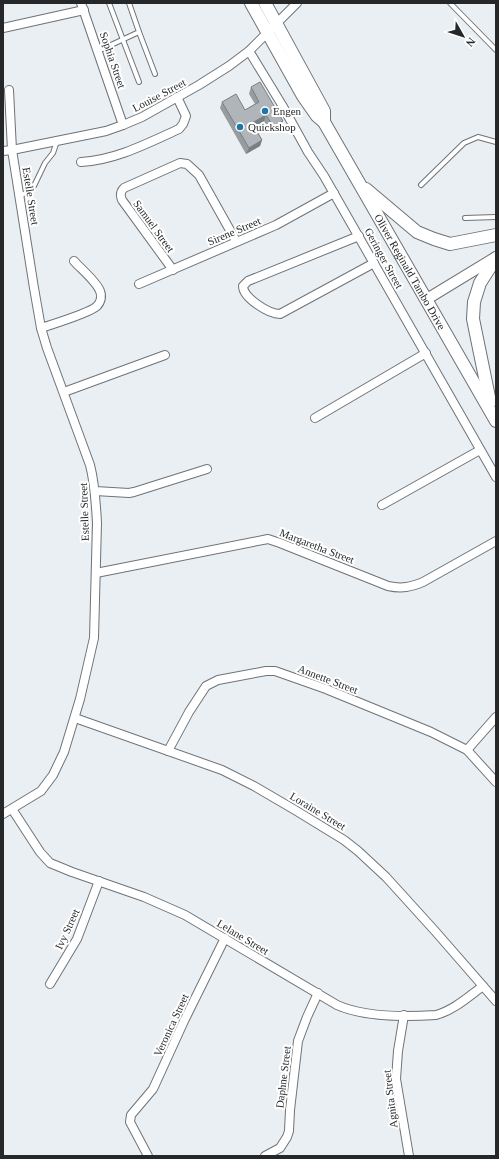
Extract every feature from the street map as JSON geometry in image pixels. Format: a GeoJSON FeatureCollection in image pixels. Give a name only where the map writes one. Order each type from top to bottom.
{"type":"FeatureCollection","features":[{"type":"Feature","properties":{"kind":"main road","name":"Oliver Reginald Tambo Drive"},"geometry":{"type":"LineString","coordinates":[[251,3],[303,96],[317,116],[324,122],[494,417]]}},
{"type":"Feature","properties":{"kind":"main road","name":"Oliver Reginald Tambo Drive"},"geometry":{"type":"LineString","coordinates":[[265,3],[324,111],[324,122]]}},
{"type":"Feature","properties":{"kind":"main road"},"geometry":{"type":"LineString","coordinates":[[359,183],[417,232],[434,239],[450,244],[496,235]]}},
{"type":"Feature","properties":{"kind":"main road"},"geometry":{"type":"LineString","coordinates":[[494,417],[473,318],[474,302],[480,284],[496,258]]}},
{"type":"Feature","properties":{"kind":"street","name":"Louise Street"},"geometry":{"type":"LineString","coordinates":[[3,151],[57,141],[123,125],[177,98],[229,66],[249,51],[276,22],[297,3]]}},
{"type":"Feature","properties":{"kind":"street"},"geometry":{"type":"LineString","coordinates":[[3,28],[82,7]]}},
{"type":"Feature","properties":{"kind":"street","name":"Sophia Street"},"geometry":{"type":"LineString","coordinates":[[82,7],[123,125]]}},
{"type":"Feature","properties":{"kind":"street","name":"Geringer Street"},"geometry":{"type":"LineString","coordinates":[[249,51],[359,236],[496,477]]}},
{"type":"Feature","properties":{"kind":"street","name":"Estelle Street"},"geometry":{"type":"LineString","coordinates":[[3,814],[33,796],[48,784],[64,752],[91,658],[94,638],[97,524],[95,491],[90,465],[41,328],[12,150],[9,90]]}},
{"type":"Feature","properties":{"kind":"street"},"geometry":{"type":"LineString","coordinates":[[81,162],[95,161],[137,148],[179,129],[184,124],[186,116],[177,98]]}},
{"type":"Feature","properties":{"kind":"street","name":"Samuel Street"},"geometry":{"type":"LineString","coordinates":[[173,270],[122,200],[120,195],[124,188],[180,164],[187,164],[199,175],[236,242]]}},
{"type":"Feature","properties":{"kind":"street","name":"Sirene Street"},"geometry":{"type":"LineString","coordinates":[[139,284],[276,225],[334,193]]}},
{"type":"Feature","properties":{"kind":"street"},"geometry":{"type":"LineString","coordinates":[[359,236],[248,280],[243,286],[244,292],[268,311],[280,314],[374,263]]}},
{"type":"Feature","properties":{"kind":"street"},"geometry":{"type":"LineString","coordinates":[[427,299],[496,258]]}},
{"type":"Feature","properties":{"kind":"street"},"geometry":{"type":"LineString","coordinates":[[41,328],[87,311],[97,306],[101,299],[101,293],[98,287],[74,261]]}},
{"type":"Feature","properties":{"kind":"street"},"geometry":{"type":"LineString","coordinates":[[315,418],[426,353]]}},
{"type":"Feature","properties":{"kind":"street"},"geometry":{"type":"LineString","coordinates":[[64,392],[165,355]]}},
{"type":"Feature","properties":{"kind":"street"},"geometry":{"type":"LineString","coordinates":[[382,505],[480,450]]}},
{"type":"Feature","properties":{"kind":"street"},"geometry":{"type":"LineString","coordinates":[[95,491],[134,492],[207,469]]}},
{"type":"Feature","properties":{"kind":"street","name":"Margaretha Street"},"geometry":{"type":"LineString","coordinates":[[96,574],[268,539],[280,542],[388,586],[400,588],[412,587],[423,582],[496,541]]}},
{"type":"Feature","properties":{"kind":"street","name":"Annette Street"},"geometry":{"type":"LineString","coordinates":[[168,751],[189,712],[206,686],[218,680],[266,671],[283,673],[431,732],[467,750],[496,782]]}},
{"type":"Feature","properties":{"kind":"street"},"geometry":{"type":"LineString","coordinates":[[467,750],[496,717]]}},
{"type":"Feature","properties":{"kind":"street","name":"Loraine Street"},"geometry":{"type":"LineString","coordinates":[[75,718],[238,777],[344,840],[386,877],[496,1001]]}},
{"type":"Feature","properties":{"kind":"street","name":"Lelane Street"},"geometry":{"type":"LineString","coordinates":[[12,809],[40,852],[50,863],[166,906],[225,938],[349,1010],[368,1014],[427,1016],[444,1013],[462,1002],[483,986]]}},
{"type":"Feature","properties":{"kind":"street","name":"Ivy Street"},"geometry":{"type":"LineString","coordinates":[[50,984],[77,939],[99,881]]}},
{"type":"Feature","properties":{"kind":"street","name":"Veronica Street"},"geometry":{"type":"LineString","coordinates":[[148,1156],[132,1126],[130,1118],[133,1111],[153,1089],[184,1021],[225,938]]}},
{"type":"Feature","properties":{"kind":"street","name":"Daphne Street"},"geometry":{"type":"LineString","coordinates":[[265,1156],[280,1148],[287,1138],[289,1131],[298,1040],[318,993]]}},
{"type":"Feature","properties":{"kind":"street","name":"Agnita Street"},"geometry":{"type":"LineString","coordinates":[[404,1015],[398,1051],[396,1078],[409,1156]]}},
{"type":"Feature","properties":{"kind":"lane"},"geometry":{"type":"LineString","coordinates":[[109,3],[139,82]]}},
{"type":"Feature","properties":{"kind":"lane"},"geometry":{"type":"LineString","coordinates":[[129,3],[155,74]]}},
{"type":"Feature","properties":{"kind":"lane"},"geometry":{"type":"LineString","coordinates":[[450,3],[496,50]]}},
{"type":"Feature","properties":{"kind":"lane"},"geometry":{"type":"LineString","coordinates":[[98,51],[139,32]]}},
{"type":"Feature","properties":{"kind":"lane"},"geometry":{"type":"LineString","coordinates":[[420,185],[464,143],[478,137],[496,142]]}},
{"type":"Feature","properties":{"kind":"lane"},"geometry":{"type":"LineString","coordinates":[[20,196],[28,192],[34,186],[43,167],[53,152],[57,141]]}},
{"type":"Feature","properties":{"kind":"lane"},"geometry":{"type":"LineString","coordinates":[[465,218],[496,217]]}},
{"type":"Feature","properties":{"kind":"building"},"geometry":{"type":"Polygon","coordinates":[[[260,82],[283,121],[273,126],[266,115],[252,123],[262,140],[249,148],[222,102],[236,94],[245,110],[259,102],[251,87],[260,82]]]}},
{"type":"Feature","properties":{"kind":"place","name":"Engen"},"geometry":{"type":"Point","coordinates":[265,111]}},
{"type":"Feature","properties":{"kind":"place","name":"Quickshop"},"geometry":{"type":"Point","coordinates":[240,127]}}]}
